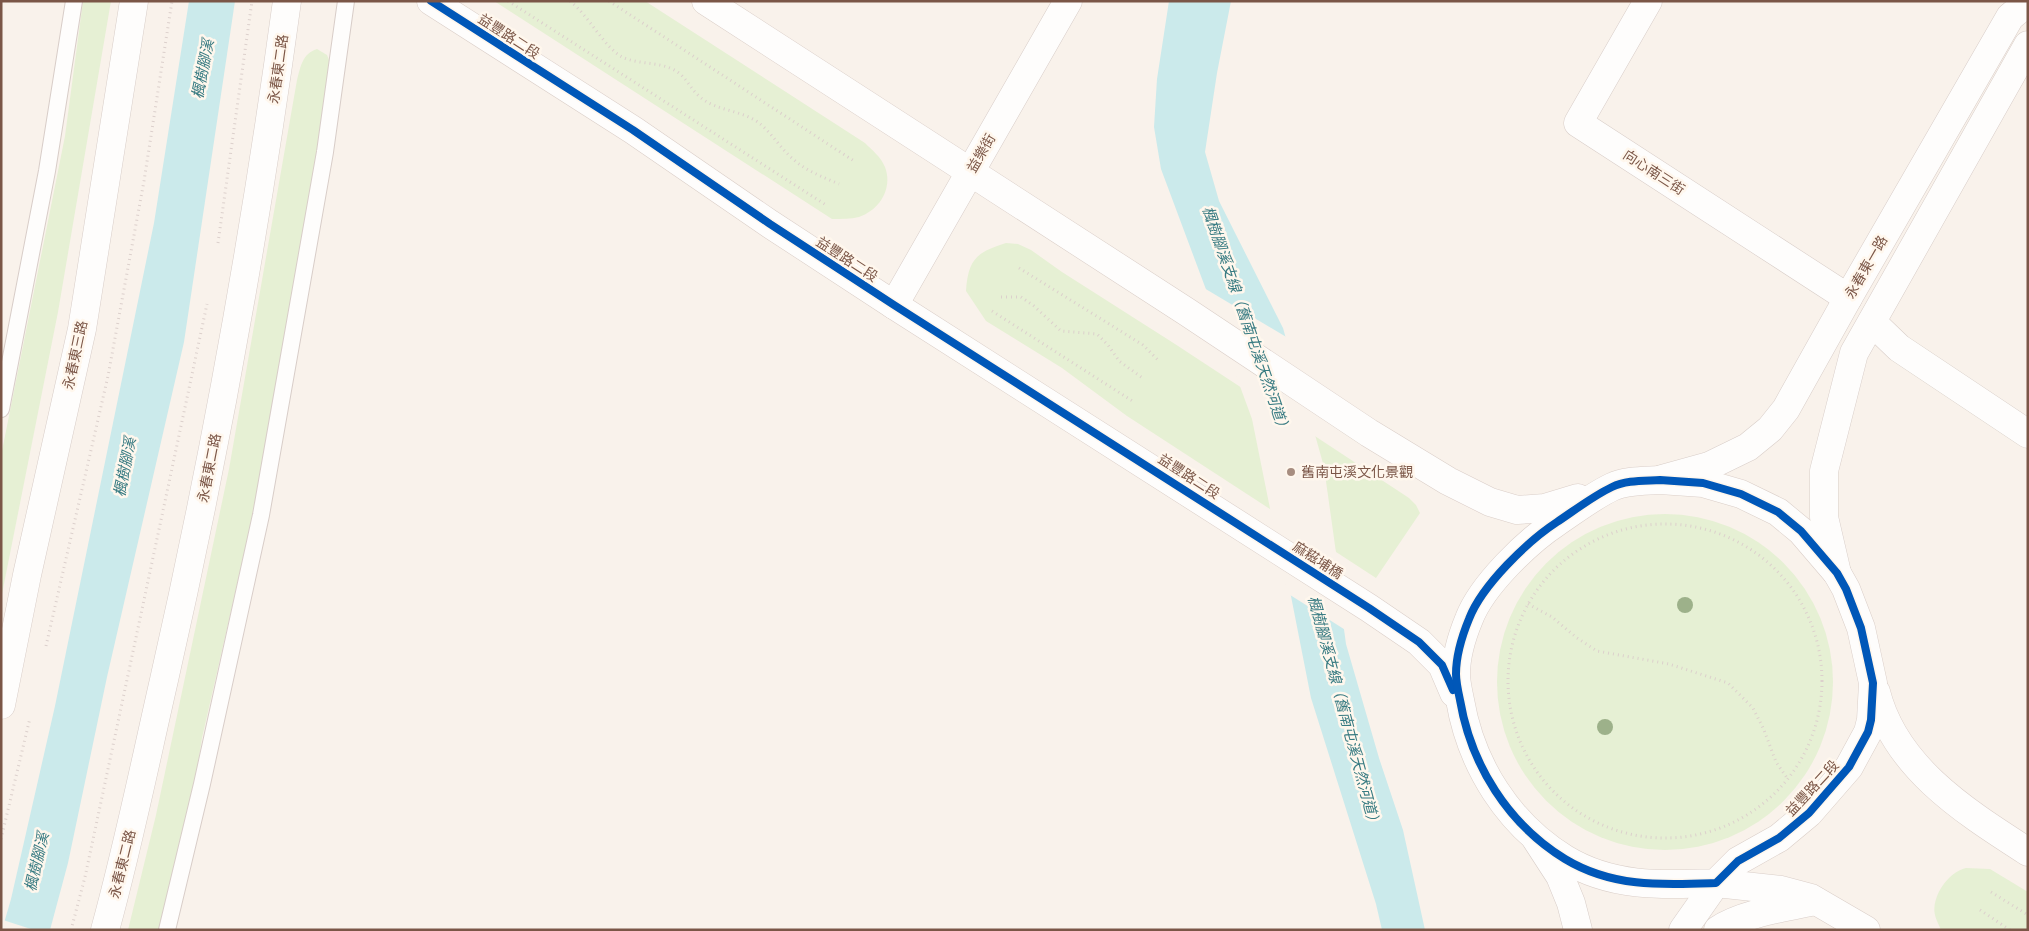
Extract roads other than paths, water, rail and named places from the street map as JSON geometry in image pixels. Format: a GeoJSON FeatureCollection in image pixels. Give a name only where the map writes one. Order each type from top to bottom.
{"type":"FeatureCollection","features":[{"type":"Feature","properties":{"kind":"street","name":"永春東三路"},"geometry":{"type":"LineString","coordinates":[[1,705],[27,575],[82,330],[134,1]]}},
{"type":"Feature","properties":{"kind":"street","name":"永春東二路"},"geometry":{"type":"LineString","coordinates":[[105,930],[120,875],[192,557],[238,313],[272,114],[287,1]]}},
{"type":"Feature","properties":{"kind":"street","name":"益豐路二段"},"geometry":{"type":"LineString","coordinates":[[431,1],[633,130],[770,224],[894,305],[1252,532]]}},
{"type":"Feature","properties":{"kind":"street"},"geometry":{"type":"LineString","coordinates":[[706,1],[970,172]]}},
{"type":"Feature","properties":{"kind":"street","name":"益樂街"},"geometry":{"type":"LineString","coordinates":[[894,305],[1068,1]]}},
{"type":"Feature","properties":{"kind":"street","name":"向心南三街"},"geometry":{"type":"LineString","coordinates":[[1648,1],[1578,124],[1848,298]]}},
{"type":"Feature","properties":{"kind":"street","name":"永春東一路"},"geometry":{"type":"LineString","coordinates":[[1660,480],[1709,466],[1748,447],[1770,429],[1786,409],[2010,16],[2028,2]]}},
{"type":"Feature","properties":{"kind":"street"},"geometry":{"type":"LineString","coordinates":[[1837,573],[1824,517],[1824,471],[1854,353],[2028,45]]}},
{"type":"Feature","properties":{"kind":"street","name":"益豐路二段"},"geometry":{"type":"LineString","coordinates":[[970,172],[1329,406],[1448,481],[1490,502],[1517,510],[1545,508],[1612,487],[1640,481],[1681,480],[1712,485],[1741,494],[1778,512],[1801,531],[1837,573],[1846,589],[1860,628],[1877,699],[1904,753],[1923,774],[1957,804],[2028,852]]}},
{"type":"Feature","properties":{"kind":"street"},"geometry":{"type":"LineString","coordinates":[[1872,322],[1899,348],[2028,434]]}},
{"type":"Feature","properties":{"kind":"street","name":"益豐路二段"},"geometry":{"type":"LineString","coordinates":[[1463,717],[1456,676],[1457,662],[1461,640],[1470,616],[1483,595],[1508,564],[1535,538],[1612,487]]}},
{"type":"Feature","properties":{"kind":"street","name":"麻糍埔橋"},"geometry":{"type":"LineString","coordinates":[[1252,532],[1369,608]]}},
{"type":"Feature","properties":{"kind":"street","name":"益豐路二段"},"geometry":{"type":"LineString","coordinates":[[1369,608],[1418,642],[1442,665],[1448,676],[1480,766],[1490,784],[1520,822],[1566,860],[1616,880],[1638,884],[1716,883],[1781,890],[1815,901],[1866,930]]}},
{"type":"Feature","properties":{"kind":"street","name":"益豐路二段"},"geometry":{"type":"LineString","coordinates":[[1716,883],[1738,861],[1779,838],[1809,812],[1849,767],[1868,732],[1871,720],[1873,683]]}},
{"type":"Feature","properties":{"kind":"street"},"geometry":{"type":"LineString","coordinates":[[1534,835],[1560,876],[1571,904],[1578,930]]}},
{"type":"Feature","properties":{"kind":"street"},"geometry":{"type":"LineString","coordinates":[[1683,930],[1716,883]]}},
{"type":"Feature","properties":{"kind":"street"},"geometry":{"type":"LineString","coordinates":[[1718,930],[1725,925],[1763,913],[1815,901]]}},
{"type":"Feature","properties":{"kind":"lane"},"geometry":{"type":"LineString","coordinates":[[1,409],[47,171],[74,1]]}},
{"type":"Feature","properties":{"kind":"lane"},"geometry":{"type":"LineString","coordinates":[[167,930],[202,784],[261,515],[325,152],[346,1]]}},
{"type":"Feature","properties":{"kind":"water","name":"楓樹腳溪"},"geometry":{"type":"Polygon","coordinates":[[[189,1],[235,1],[184,342],[107,677],[68,863],[50,930],[2,930],[11,899],[55,706],[154,223],[189,1]]]}},
{"type":"Feature","properties":{"kind":"water","name":"楓樹腳溪支線（舊南屯溪天然河道）"},"geometry":{"type":"Polygon","coordinates":[[[1169,1],[1231,1],[1217,73],[1205,152],[1219,201],[1283,328],[1322,468],[1346,644],[1379,758],[1403,830],[1425,930],[1382,930],[1376,904],[1311,698],[1268,479],[1254,418],[1161,169],[1154,127],[1157,79],[1169,1]]]}},
{"type":"Feature","properties":{"kind":"place","name":"舊南屯溪文化景觀"},"geometry":{"type":"Point","coordinates":[1291,472]}}]}
